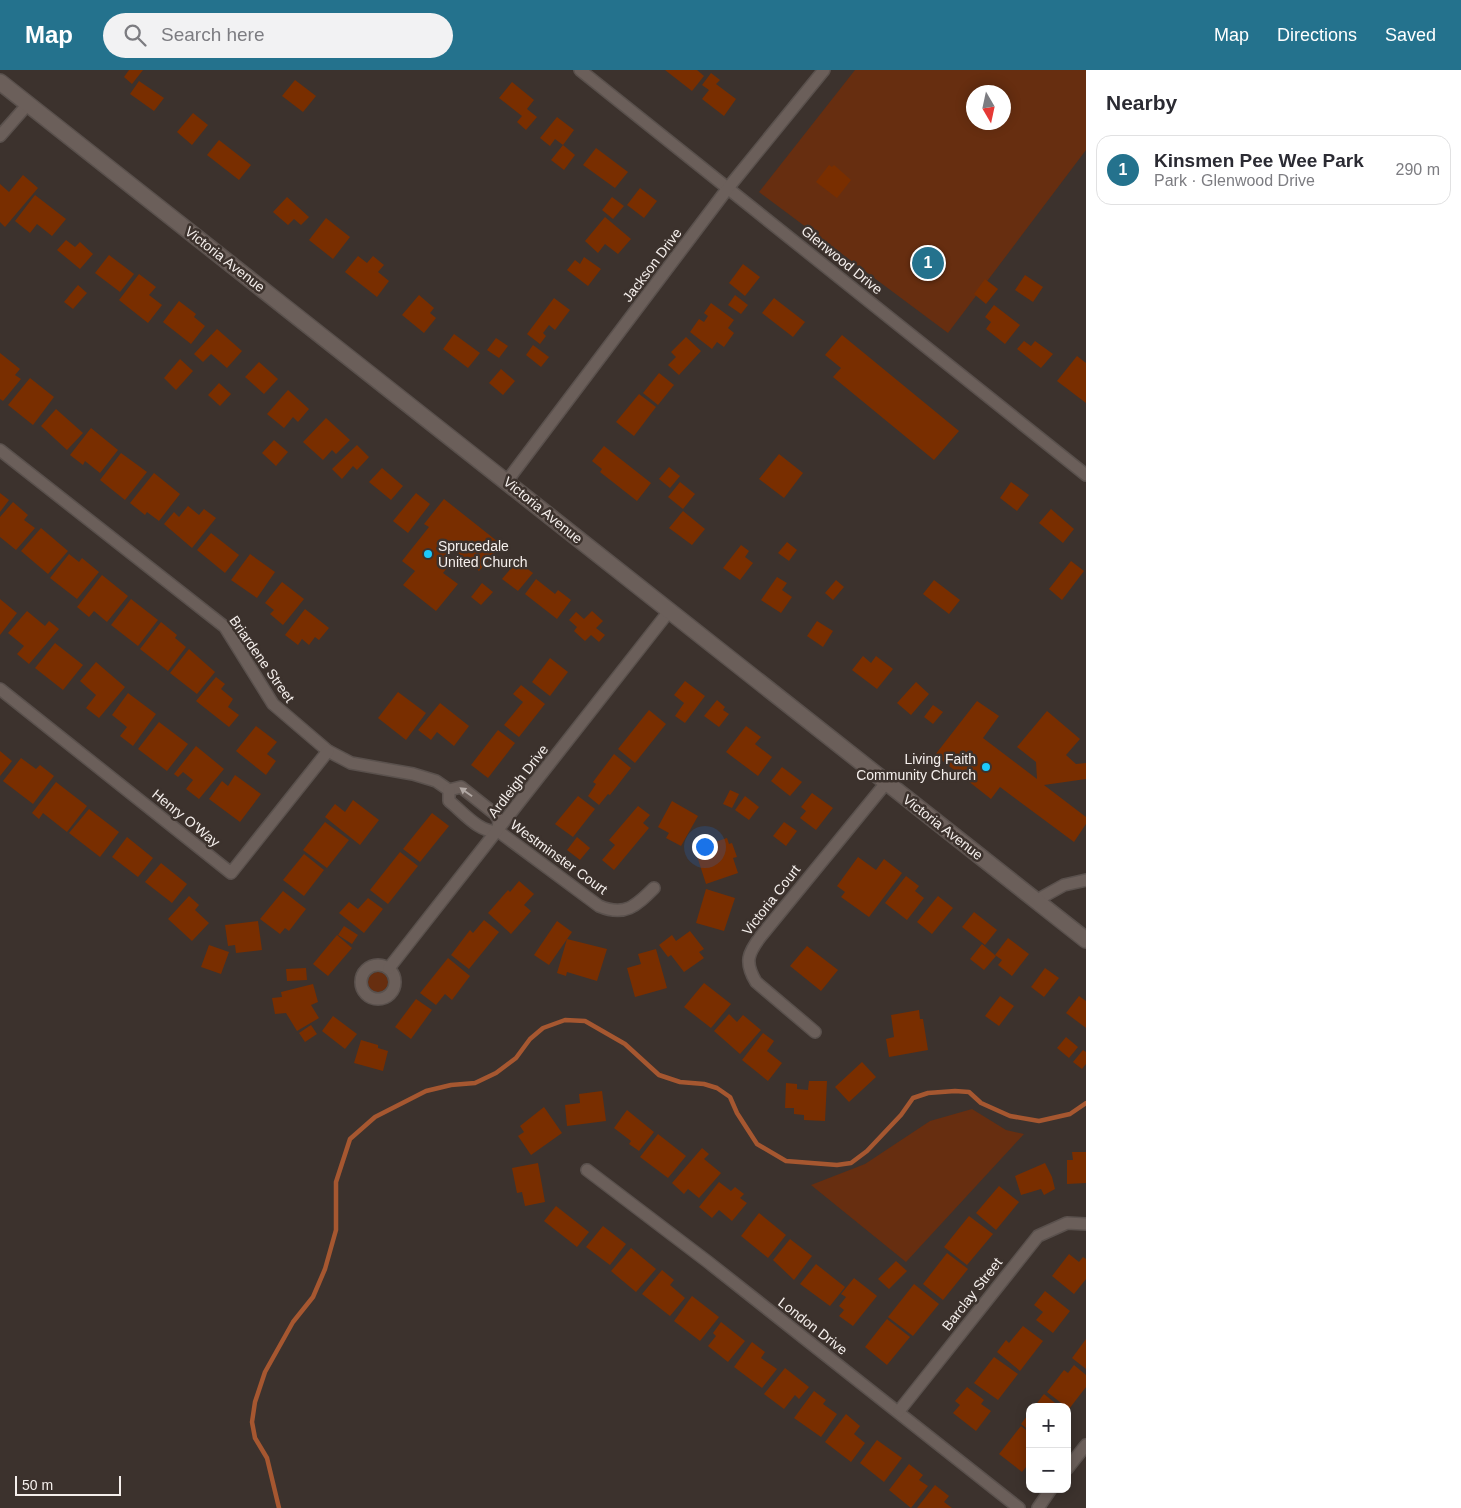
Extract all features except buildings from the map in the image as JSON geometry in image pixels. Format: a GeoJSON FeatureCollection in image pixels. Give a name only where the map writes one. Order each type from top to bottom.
{"type":"FeatureCollection","features":[{"type":"Feature","properties":{"kind":"street","name":"Glenwood Drive"},"geometry":{"type":"LineString","coordinates":[[580,70],[1086,474]]}},
{"type":"Feature","properties":{"kind":"street","name":"Jackson Drive"},"geometry":{"type":"LineString","coordinates":[[507,481],[728,188],[824,70]]}},
{"type":"Feature","properties":{"kind":"street","name":"Victoria Avenue"},"geometry":{"type":"LineString","coordinates":[[0,82],[1038,900],[1086,940]]}},
{"type":"Feature","properties":{"kind":"street"},"geometry":{"type":"LineString","coordinates":[[0,136],[28,104]]}},
{"type":"Feature","properties":{"kind":"street","name":"Briardene Street"},"geometry":{"type":"LineString","coordinates":[[0,450],[225,627],[273,704],[328,750],[351,763],[413,774],[436,781],[449,790],[461,787],[495,814],[499,820],[498,831]]}},
{"type":"Feature","properties":{"kind":"street","name":"Ardleigh Drive"},"geometry":{"type":"LineString","coordinates":[[389,968],[670,610]]}},
{"type":"Feature","properties":{"kind":"street","name":"Henry O'Way"},"geometry":{"type":"LineString","coordinates":[[0,689],[231,873],[328,750]]}},
{"type":"Feature","properties":{"kind":"street","name":"Victoria Court"},"geometry":{"type":"LineString","coordinates":[[815,1032],[756,982],[751,974],[749,954],[761,936],[886,782]]}},
{"type":"Feature","properties":{"kind":"street"},"geometry":{"type":"LineString","coordinates":[[449,790],[449,801],[482,828],[492,832],[498,831]]}},
{"type":"Feature","properties":{"kind":"street","name":"Westminster Court"},"geometry":{"type":"LineString","coordinates":[[498,831],[599,906],[611,911],[625,910],[639,904],[654,888]]}},
{"type":"Feature","properties":{"kind":"street"},"geometry":{"type":"LineString","coordinates":[[1038,900],[1064,885],[1086,880]]}},
{"type":"Feature","properties":{"kind":"street","name":"London Drive"},"geometry":{"type":"LineString","coordinates":[[586,1170],[899,1411],[1019,1508]]}},
{"type":"Feature","properties":{"kind":"street","name":"Barclay Street"},"geometry":{"type":"LineString","coordinates":[[899,1411],[1038,1236],[1067,1223],[1086,1224]]}},
{"type":"Feature","properties":{"kind":"street"},"geometry":{"type":"LineString","coordinates":[[1071,1464],[1086,1445]]}},
{"type":"Feature","properties":{"kind":"street"},"geometry":{"type":"LineString","coordinates":[[1038,1508],[1048,1493]]}},
{"type":"Feature","properties":{"kind":"shaded area"},"geometry":{"type":"Polygon","coordinates":[[[855,70],[1086,70],[1086,150],[948,333],[759,192],[855,70]]]}},
{"type":"Feature","properties":{"kind":"shaded area"},"geometry":{"type":"Polygon","coordinates":[[[378,972],[385,975],[388,982],[385,989],[378,992],[371,989],[368,982],[371,975],[378,972]]]}},
{"type":"Feature","properties":{"kind":"shaded area"},"geometry":{"type":"Polygon","coordinates":[[[972,1109],[1006,1130],[1024,1134],[906,1262],[811,1185],[865,1164],[930,1121],[972,1109]]]}},
{"type":"Feature","properties":{"kind":"waterway"},"geometry":{"type":"LineString","coordinates":[[279,1508],[267,1458],[255,1438],[252,1422],[255,1402],[265,1372],[293,1322],[313,1297],[325,1269],[336,1230],[336,1182],[350,1139],[375,1117],[426,1091],[451,1085],[475,1083],[496,1073],[516,1058],[530,1039],[543,1028],[565,1020],[585,1021],[625,1044],[659,1075],[680,1082],[704,1084],[717,1088],[730,1097],[737,1113],[757,1144],[786,1161],[837,1165],[851,1163],[867,1151],[901,1115],[913,1098],[928,1093],[969,1092],[981,1103],[1010,1116],[1039,1121],[1070,1114],[1086,1103]]}},
{"type":"Feature","properties":{"kind":"place","name":"Kinsmen Pee Wee Park"},"geometry":{"type":"Point","coordinates":[928,263]}},
{"type":"Feature","properties":{"kind":"place","name":"Sprucedale United Church"},"geometry":{"type":"Point","coordinates":[428,554]}},
{"type":"Feature","properties":{"kind":"place","name":"Living Faith Community Church"},"geometry":{"type":"Point","coordinates":[986,767]}}]}
